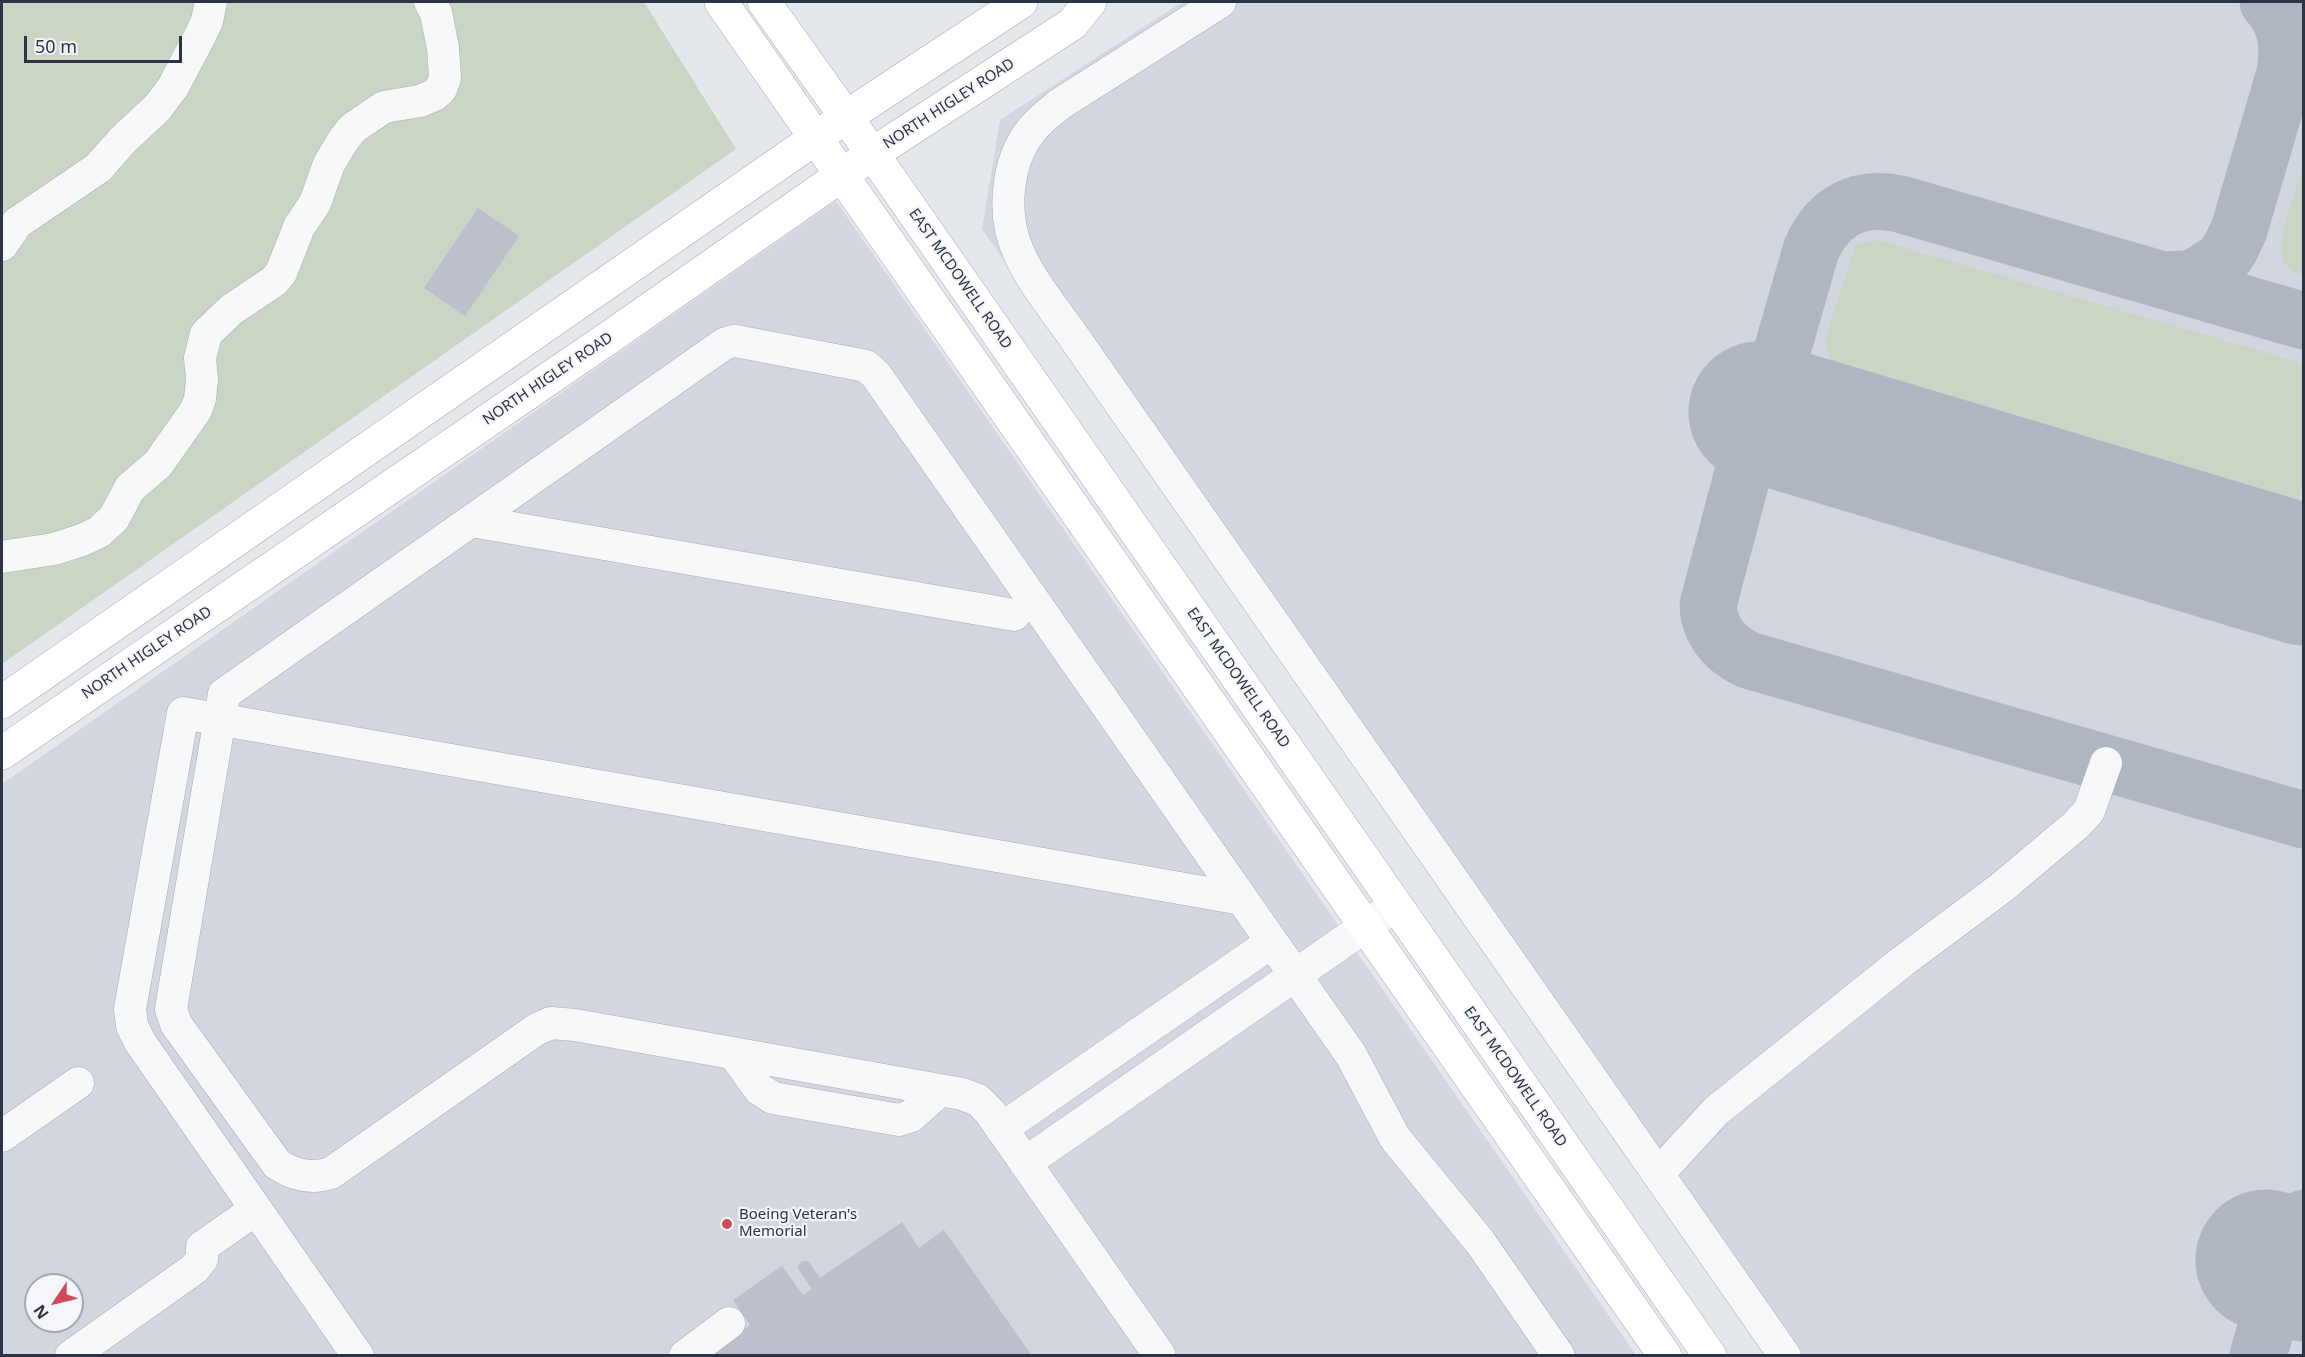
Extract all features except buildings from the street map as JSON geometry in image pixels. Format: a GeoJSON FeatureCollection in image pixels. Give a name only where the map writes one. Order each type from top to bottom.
{"type":"FeatureCollection","features":[{"type":"Feature","properties":{"kind":"main road"},"geometry":{"type":"LineString","coordinates":[[721,2],[1665,1356]]}},
{"type":"Feature","properties":{"kind":"main road","name":"EAST MCDOWELL ROAD"},"geometry":{"type":"LineString","coordinates":[[764,2],[1710,1356]]}},
{"type":"Feature","properties":{"kind":"main road"},"geometry":{"type":"LineString","coordinates":[[2,702],[846,117],[1022,2]]}},
{"type":"Feature","properties":{"kind":"main road","name":"NORTH HIGLEY ROAD"},"geometry":{"type":"LineString","coordinates":[[2,753],[617,332],[872,154],[1072,24],[1090,2]]}},
{"type":"Feature","properties":{"kind":"lane"},"geometry":{"type":"LineString","coordinates":[[2,245],[17,223],[98,168],[123,140],[158,107],[181,73],[201,34],[207,21],[211,2]]}},
{"type":"Feature","properties":{"kind":"lane"},"geometry":{"type":"LineString","coordinates":[[2,557],[54,549],[82,540],[99,531],[114,518],[130,488],[158,464],[196,410],[200,399],[202,379],[200,358],[206,334],[225,315],[274,281],[281,273],[299,227],[315,203],[329,164],[344,139],[353,128],[384,107],[420,101],[434,95],[441,88],[445,78],[444,55],[436,13],[430,2]]}},
{"type":"Feature","properties":{"kind":"lane"},"geometry":{"type":"LineString","coordinates":[[1220,2],[1060,104],[1039,121],[1019,151],[1010,185],[1010,229],[1018,252],[1078,343],[1785,1356]]}},
{"type":"Feature","properties":{"kind":"lane"},"geometry":{"type":"LineString","coordinates":[[1160,1356],[984,1105],[962,1094],[575,1025],[551,1023],[537,1029],[332,1173],[312,1177],[277,1164],[176,1024],[171,1009],[224,694],[724,344],[741,342],[866,366],[876,375],[888,392],[1358,1066],[1395,1138],[1486,1249],[1559,1356]]}},
{"type":"Feature","properties":{"kind":"lane"},"geometry":{"type":"LineString","coordinates":[[472,521],[1014,615]]}},
{"type":"Feature","properties":{"kind":"lane"},"geometry":{"type":"LineString","coordinates":[[358,1356],[140,1042],[132,1026],[130,1009],[183,713],[1242,899]]}},
{"type":"Feature","properties":{"kind":"lane"},"geometry":{"type":"LineString","coordinates":[[1659,1173],[1716,1111],[1903,961],[2001,888],[2076,825],[2089,811],[2106,763]]}},
{"type":"Feature","properties":{"kind":"lane"},"geometry":{"type":"LineString","coordinates":[[1025,1163],[1396,905]]}},
{"type":"Feature","properties":{"kind":"lane"},"geometry":{"type":"LineString","coordinates":[[1001,1129],[1272,942]]}},
{"type":"Feature","properties":{"kind":"lane"},"geometry":{"type":"LineString","coordinates":[[2,1136],[78,1083]]}},
{"type":"Feature","properties":{"kind":"lane"},"geometry":{"type":"LineString","coordinates":[[70,1356],[194,1269],[202,1259],[202,1247],[256,1209]]}},
{"type":"Feature","properties":{"kind":"lane"},"geometry":{"type":"LineString","coordinates":[[685,1356],[729,1323]]}},
{"type":"Feature","properties":{"kind":"shaded area"},"geometry":{"type":"Polygon","coordinates":[[[1182,2],[2303,2],[2303,1355],[1768,1355],[982,229],[1000,120],[1182,2]]]}},
{"type":"Feature","properties":{"kind":"shaded area"},"geometry":{"type":"Polygon","coordinates":[[[836,201],[1636,1355],[2,1355],[2,784],[836,201]]]}},
{"type":"Feature","properties":{"kind":"green space"},"geometry":{"type":"Polygon","coordinates":[[[2,2],[644,2],[736,149],[2,664],[2,2]]]}},
{"type":"Feature","properties":{"kind":"green space"},"geometry":{"type":"Polygon","coordinates":[[[2303,165],[2303,277],[2284,263],[2282,243],[2303,165]]]}},
{"type":"Feature","properties":{"kind":"green space"},"geometry":{"type":"Polygon","coordinates":[[[1877,240],[2303,363],[2304,482],[2298,503],[1843,373],[1830,357],[1826,336],[1856,244],[1877,240]]]}},
{"type":"Feature","properties":{"kind":"taxiway"},"geometry":{"type":"LineString","coordinates":[[2162,280],[2189,279],[2201,274],[2222,260],[2239,230],[2285,73],[2287,53],[2283,26],[2268,2]]}},
{"type":"Feature","properties":{"kind":"taxiway"},"geometry":{"type":"LineString","coordinates":[[2304,321],[1900,204],[1871,202],[1846,209],[1826,225],[1811,250],[1782,351],[1759,412],[1708,605],[1711,623],[1720,638],[1732,650],[1748,660],[2304,820]]}},
{"type":"Feature","properties":{"kind":"taxiway"},"geometry":{"type":"LineString","coordinates":[[2289,1267],[2304,1218]]}},
{"type":"Feature","properties":{"kind":"taxiway"},"geometry":{"type":"LineString","coordinates":[[2258,1356],[2284,1265]]}},
{"type":"Feature","properties":{"kind":"runway"},"geometry":{"type":"LineString","coordinates":[[1759,412],[2304,575]]}},
{"type":"Feature","properties":{"kind":"runway"},"geometry":{"type":"LineString","coordinates":[[2266,1260],[2304,1271]]}},
{"type":"Feature","properties":{"kind":"place","name":"Boeing Veteran's Memorial"},"geometry":{"type":"Point","coordinates":[727,1224]}}]}
